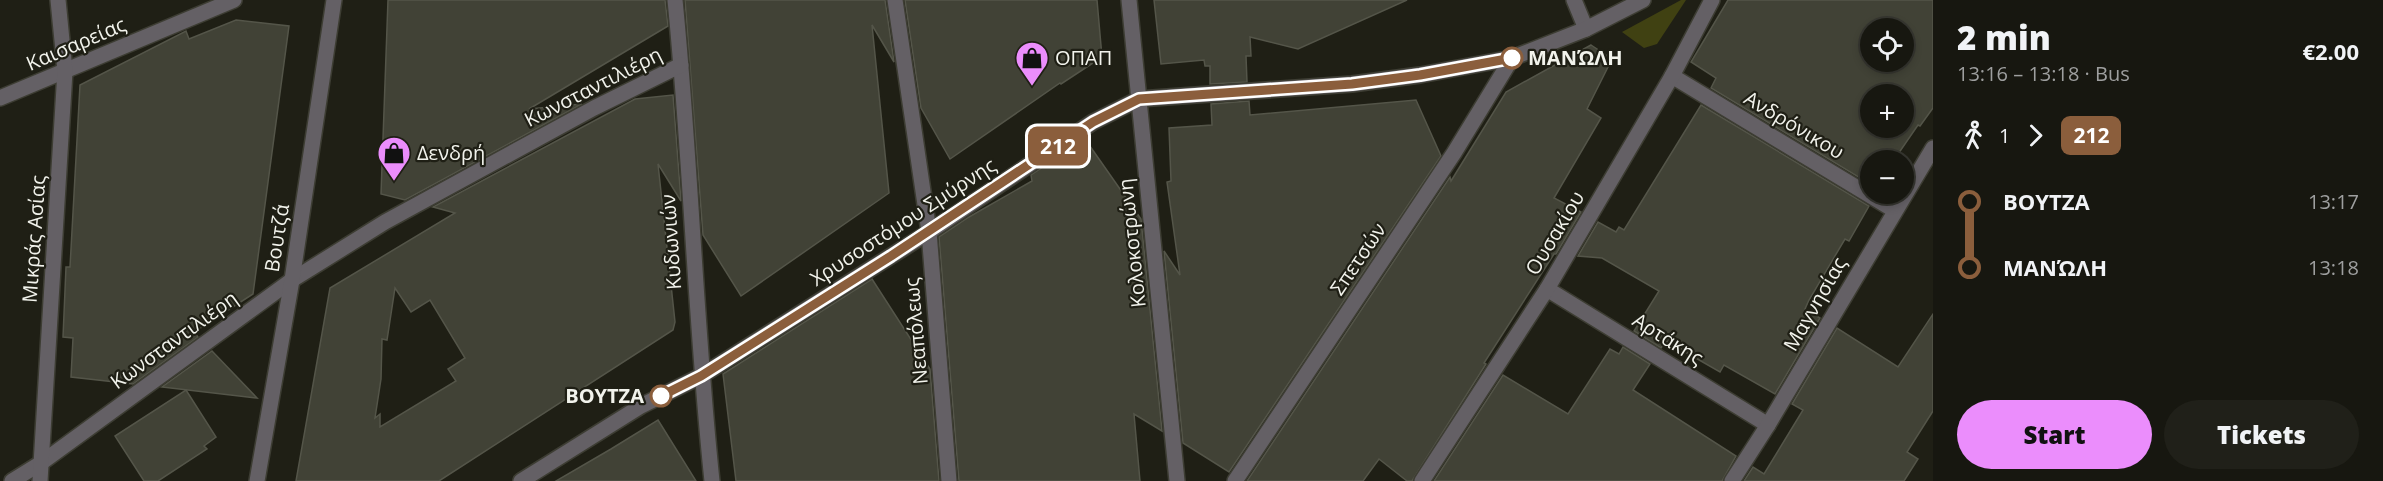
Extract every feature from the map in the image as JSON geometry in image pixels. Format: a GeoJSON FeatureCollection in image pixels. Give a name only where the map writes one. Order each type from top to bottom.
{"type":"FeatureCollection","features":[{"type":"Feature","properties":{"kind":"street","name":"Μικράς Ασίας"},"geometry":{"type":"LineString","coordinates":[[40,481],[65,71],[58,0]]}},
{"type":"Feature","properties":{"kind":"street","name":"Καισαρείας"},"geometry":{"type":"LineString","coordinates":[[0,98],[234,0]]}},
{"type":"Feature","properties":{"kind":"street","name":"Βουτζά"},"geometry":{"type":"LineString","coordinates":[[257,481],[292,280],[334,0]]}},
{"type":"Feature","properties":{"kind":"street","name":"Κυδωνιών"},"geometry":{"type":"LineString","coordinates":[[675,0],[701,376],[712,481]]}},
{"type":"Feature","properties":{"kind":"street","name":"Νεαπόλεως"},"geometry":{"type":"LineString","coordinates":[[895,0],[929,232],[949,481]]}},
{"type":"Feature","properties":{"kind":"street","name":"Κολοκοτρώνη"},"geometry":{"type":"LineString","coordinates":[[1129,0],[1177,481]]}},
{"type":"Feature","properties":{"kind":"street"},"geometry":{"type":"LineString","coordinates":[[1574,0],[1586,28]]}},
{"type":"Feature","properties":{"kind":"street","name":"Χρυσοστόμου Σμύρνης"},"geometry":{"type":"LineString","coordinates":[[521,481],[641,406],[701,376],[929,232],[1093,122],[1139,99],[1352,84],[1420,75],[1512,58],[1586,28],[1643,0]]}},
{"type":"Feature","properties":{"kind":"street","name":"Ουσακίου"},"geometry":{"type":"LineString","coordinates":[[1422,481],[1547,289],[1672,76],[1712,0]]}},
{"type":"Feature","properties":{"kind":"street","name":"Σπετσών"},"geometry":{"type":"LineString","coordinates":[[1235,481],[1454,153],[1512,58]]}},
{"type":"Feature","properties":{"kind":"street","name":"Κωνσταντιλιέρη"},"geometry":{"type":"LineString","coordinates":[[12,481],[41,463],[292,280],[385,222],[594,108],[681,65]]}},
{"type":"Feature","properties":{"kind":"street","name":"Ανδρόνικου"},"geometry":{"type":"LineString","coordinates":[[1672,76],[1894,210]]}},
{"type":"Feature","properties":{"kind":"street","name":"Μαγνησίας"},"geometry":{"type":"LineString","coordinates":[[1732,481],[1768,425],[1933,148]]}},
{"type":"Feature","properties":{"kind":"street","name":"Αρτάκης"},"geometry":{"type":"LineString","coordinates":[[1547,289],[1768,425]]}},
{"type":"Feature","properties":{"kind":"shaded area"},"geometry":{"type":"Polygon","coordinates":[[[1681,0],[1686,0],[1657,44],[1644,48],[1622,32],[1681,0]]]}},
{"type":"Feature","properties":{"kind":"building"},"geometry":{"type":"Polygon","coordinates":[[[388,0],[665,0],[668,26],[529,109],[582,104],[405,200],[381,194],[388,0]]]}},
{"type":"Feature","properties":{"kind":"building"},"geometry":{"type":"Polygon","coordinates":[[[685,0],[885,0],[894,62],[872,25],[889,193],[741,296],[703,235],[685,0]]]}},
{"type":"Feature","properties":{"kind":"building"},"geometry":{"type":"Polygon","coordinates":[[[905,0],[1097,0],[1102,57],[1060,83],[950,159],[921,108],[905,0]]]}},
{"type":"Feature","properties":{"kind":"building"},"geometry":{"type":"Polygon","coordinates":[[[1154,0],[1407,0],[1298,49],[1250,37],[1251,56],[1246,56],[1247,82],[1210,84],[1210,66],[1205,66],[1204,60],[1161,64],[1154,0]]]}},
{"type":"Feature","properties":{"kind":"building"},"geometry":{"type":"Polygon","coordinates":[[[1728,0],[1933,0],[1933,108],[1914,131],[1914,84],[1860,84],[1860,138],[1909,138],[1901,150],[1860,150],[1860,178],[1711,88],[1716,78],[1691,62],[1728,0]]]}},
{"type":"Feature","properties":{"kind":"building"},"geometry":{"type":"Polygon","coordinates":[[[236,20],[289,26],[253,294],[194,332],[198,337],[133,384],[71,377],[73,338],[63,337],[66,267],[70,267],[80,85],[186,31],[189,39],[236,20]]]}},
{"type":"Feature","properties":{"kind":"building"},"geometry":{"type":"Polygon","coordinates":[[[1591,45],[1612,59],[1587,109],[1601,118],[1554,198],[1581,212],[1484,363],[1486,364],[1412,481],[1407,481],[1379,459],[1363,481],[1247,481],[1450,177],[1451,181],[1506,92],[1591,45]]]}},
{"type":"Feature","properties":{"kind":"building"},"geometry":{"type":"Polygon","coordinates":[[[673,95],[681,201],[658,164],[675,322],[673,330],[439,481],[296,481],[330,288],[455,213],[433,207],[635,99],[673,95]],[[395,288],[387,340],[382,339],[381,379],[375,418],[380,414],[380,427],[456,381],[448,369],[465,358],[430,300],[411,312],[395,288]]]}},
{"type":"Feature","properties":{"kind":"building"},"geometry":{"type":"Polygon","coordinates":[[[1416,100],[1441,156],[1229,472],[1183,443],[1164,251],[1180,275],[1167,182],[1171,181],[1169,128],[1212,125],[1211,104],[1249,101],[1250,115],[1416,100]]]}},
{"type":"Feature","properties":{"kind":"building"},"geometry":{"type":"Polygon","coordinates":[[[1701,105],[1860,201],[1860,204],[1869,206],[1849,241],[1845,239],[1809,300],[1805,309],[1820,318],[1775,394],[1724,365],[1720,372],[1666,341],[1661,348],[1634,331],[1659,291],[1602,258],[1578,256],[1598,222],[1616,232],[1619,227],[1624,230],[1701,105]]]}},
{"type":"Feature","properties":{"kind":"building"},"geometry":{"type":"Polygon","coordinates":[[[1085,139],[1141,219],[1162,431],[1134,414],[1140,481],[959,481],[939,237],[1032,181],[1031,175],[1085,139]]]}},
{"type":"Feature","properties":{"kind":"building"},"geometry":{"type":"Polygon","coordinates":[[[872,279],[930,369],[939,481],[736,481],[723,374],[872,279]]]}},
{"type":"Feature","properties":{"kind":"building"},"geometry":{"type":"Polygon","coordinates":[[[1933,314],[1933,411],[1907,452],[1918,459],[1904,481],[1744,481],[1753,467],[1764,474],[1803,410],[1792,404],[1837,328],[1898,367],[1933,314]]]}},
{"type":"Feature","properties":{"kind":"building"},"geometry":{"type":"Polygon","coordinates":[[[1623,347],[1650,364],[1633,390],[1736,456],[1722,481],[1434,481],[1503,375],[1568,414],[1610,349],[1619,354],[1623,347]]]}},
{"type":"Feature","properties":{"kind":"building"},"geometry":{"type":"Polygon","coordinates":[[[212,351],[257,398],[162,387],[212,351]]]}},
{"type":"Feature","properties":{"kind":"building"},"geometry":{"type":"Polygon","coordinates":[[[186,390],[216,437],[204,446],[207,449],[158,481],[144,481],[115,436],[186,390]]]}},
{"type":"Feature","properties":{"kind":"building"},"geometry":{"type":"Polygon","coordinates":[[[658,420],[696,481],[556,481],[611,449],[658,420]]]}},
{"type":"Feature","properties":{"kind":"bus line","name":"212"},"geometry":{"type":"LineString","coordinates":[[661,396],[701,376],[891,256],[1093,122],[1139,99],[1352,84],[1420,75],[1512,58]]}},
{"type":"Feature","properties":{"kind":"place","name":"ΜΑΝΏΛΗ"},"geometry":{"type":"Point","coordinates":[1512,58]}},
{"type":"Feature","properties":{"kind":"place","name":"ΟΠΑΠ"},"geometry":{"type":"Point","coordinates":[1032,87]}},
{"type":"Feature","properties":{"kind":"place","name":"Δενδρή"},"geometry":{"type":"Point","coordinates":[394,182]}},
{"type":"Feature","properties":{"kind":"place","name":"ΒΟΥΤΖΑ"},"geometry":{"type":"Point","coordinates":[661,396]}}]}
